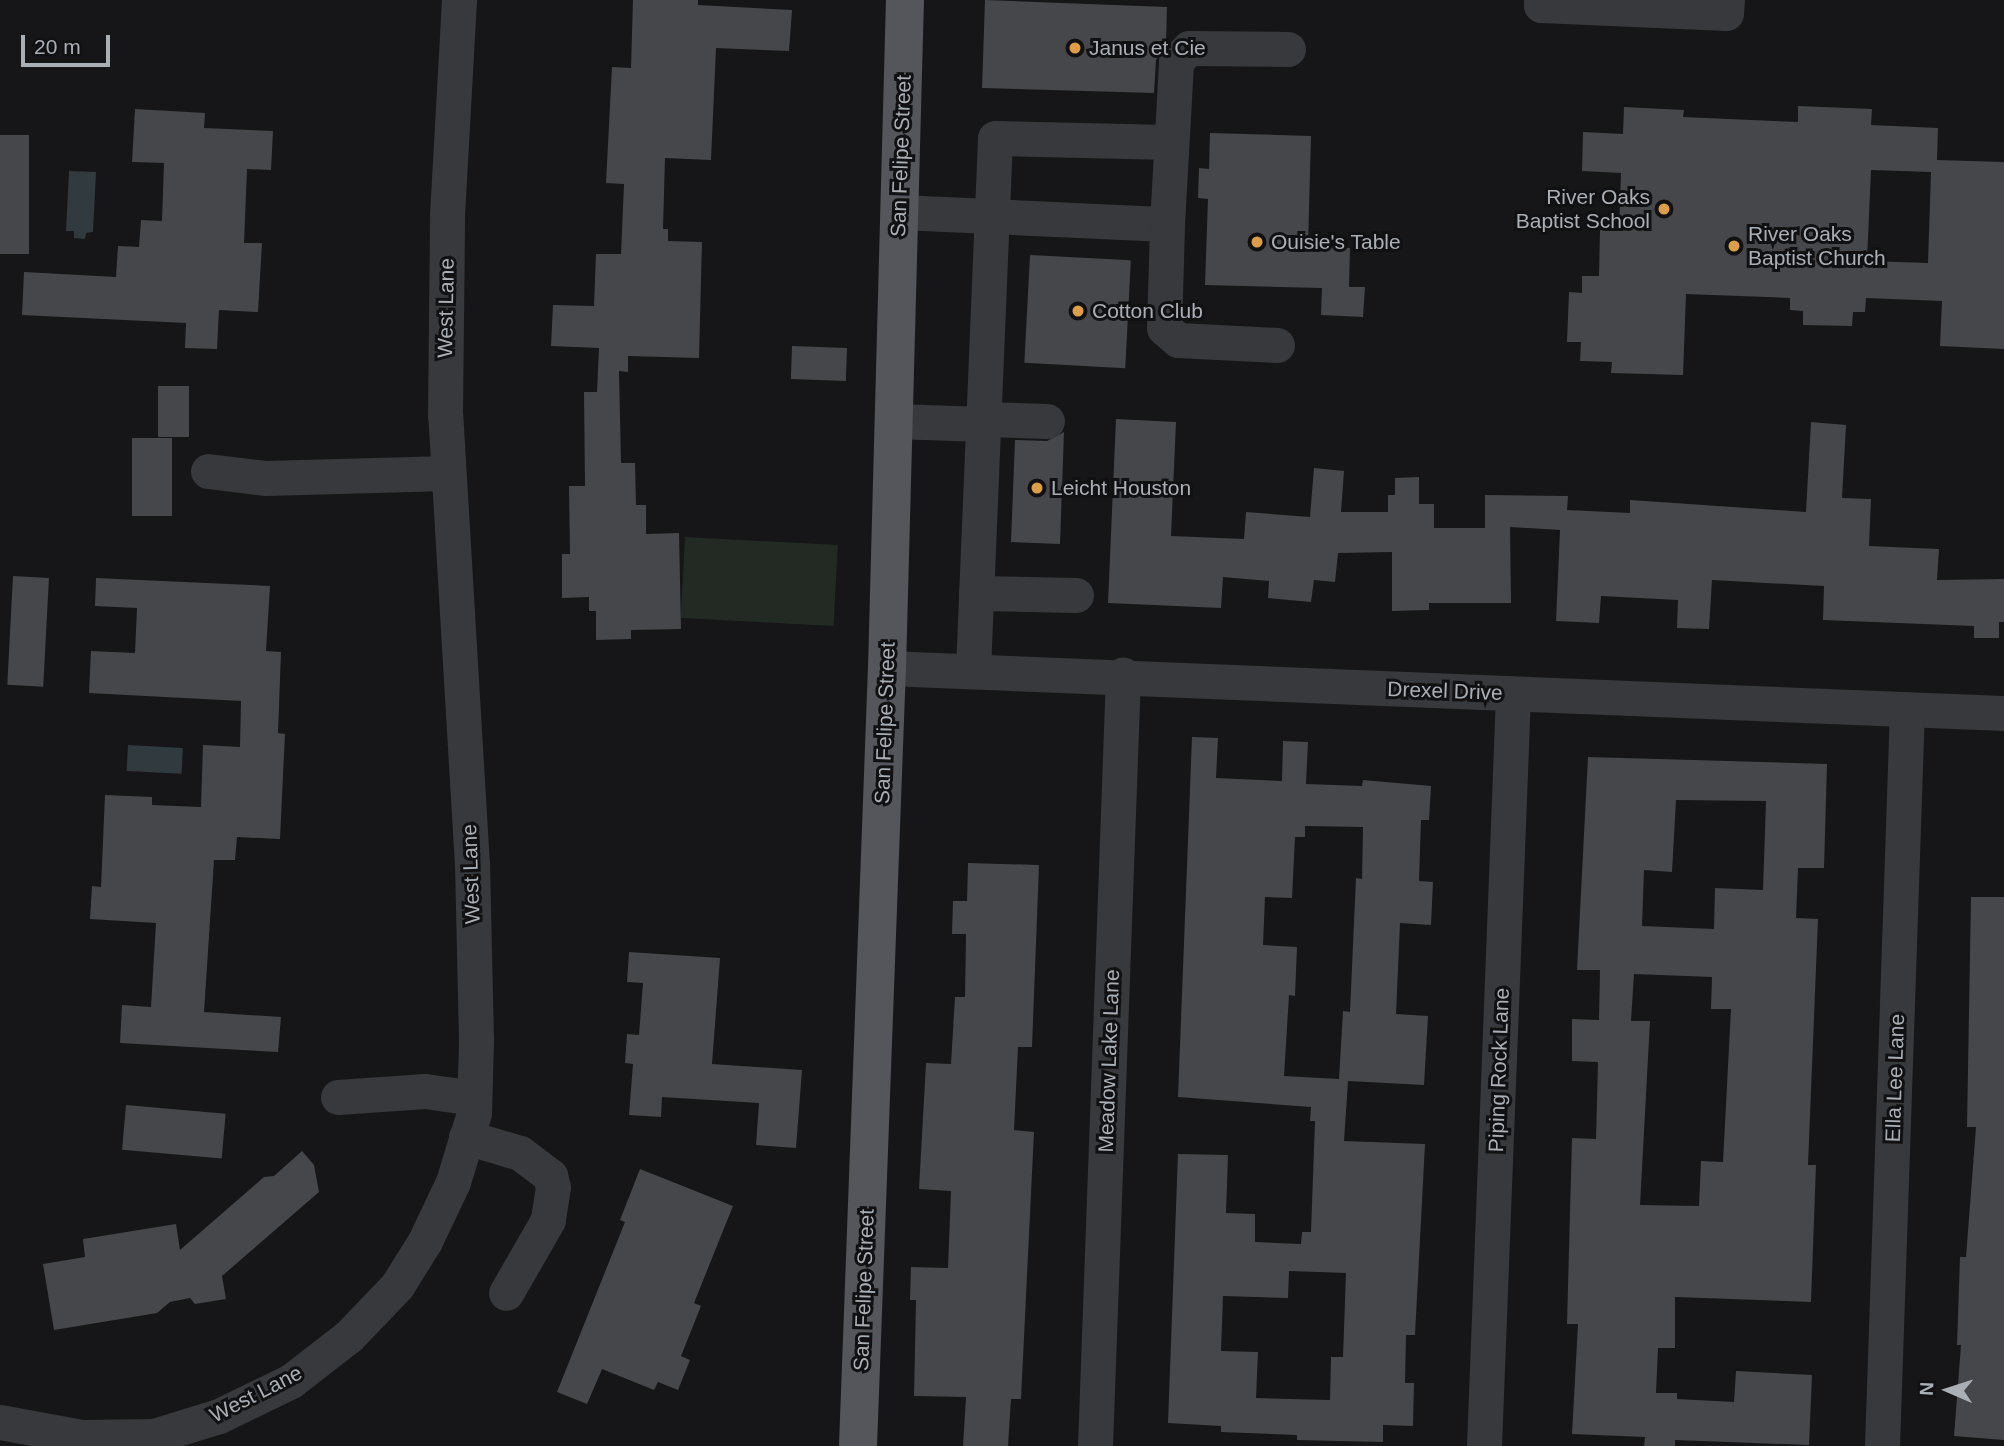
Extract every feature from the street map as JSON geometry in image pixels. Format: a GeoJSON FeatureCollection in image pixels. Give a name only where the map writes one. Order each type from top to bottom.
{"type":"FeatureCollection","features":[{"type":"Feature","properties":{"kind":"main road","name":"San Felipe Street"},"geometry":{"type":"LineString","coordinates":[[858,1446],[887,668],[905,0]]}},
{"type":"Feature","properties":{"kind":"street","name":"West Lane"},"geometry":{"type":"LineString","coordinates":[[0,1422],[82,1437],[213,1433],[291,1381],[349,1336],[397,1286],[436,1217],[466,1137],[474,1098],[472,864],[448,473],[447,215],[459,0]]}},
{"type":"Feature","properties":{"kind":"street"},"geometry":{"type":"LineString","coordinates":[[1541,0],[1541,5],[1726,13],[1727,0]]}},
{"type":"Feature","properties":{"kind":"street"},"geometry":{"type":"LineString","coordinates":[[1277,345],[1178,340],[1164,328],[1167,224],[1176,61],[1189,48],[1288,50]]}},
{"type":"Feature","properties":{"kind":"street"},"geometry":{"type":"LineString","coordinates":[[973,670],[995,138],[1171,142]]}},
{"type":"Feature","properties":{"kind":"street"},"geometry":{"type":"LineString","coordinates":[[900,212],[1167,224]]}},
{"type":"Feature","properties":{"kind":"street"},"geometry":{"type":"LineString","coordinates":[[894,421],[1047,421]]}},
{"type":"Feature","properties":{"kind":"street"},"geometry":{"type":"LineString","coordinates":[[208,471],[265,478],[448,473]]}},
{"type":"Feature","properties":{"kind":"street"},"geometry":{"type":"LineString","coordinates":[[976,593],[1076,595]]}},
{"type":"Feature","properties":{"kind":"street","name":"Drexel Drive"},"geometry":{"type":"LineString","coordinates":[[887,668],[1124,675],[1513,694],[2004,713]]}},
{"type":"Feature","properties":{"kind":"street","name":"Meadow Lake Lane"},"geometry":{"type":"LineString","coordinates":[[1095,1446],[1124,675]]}},
{"type":"Feature","properties":{"kind":"street","name":"Piping Rock Lane"},"geometry":{"type":"LineString","coordinates":[[1484,1446],[1513,694]]}},
{"type":"Feature","properties":{"kind":"street","name":"Ella Lee Lane"},"geometry":{"type":"LineString","coordinates":[[1882,1446],[1907,709]]}},
{"type":"Feature","properties":{"kind":"street"},"geometry":{"type":"LineString","coordinates":[[338,1097],[425,1091],[474,1098]]}},
{"type":"Feature","properties":{"kind":"street"},"geometry":{"type":"LineString","coordinates":[[466,1137],[520,1153],[550,1176],[553,1187],[548,1220],[506,1293]]}},
{"type":"Feature","properties":{"kind":"shaded area"},"geometry":{"type":"Polygon","coordinates":[[[69,171],[96,172],[93,232],[86,233],[85,239],[74,238],[74,231],[66,231],[69,171]]]}},
{"type":"Feature","properties":{"kind":"shaded area"},"geometry":{"type":"Polygon","coordinates":[[[685,537],[838,545],[834,626],[681,618],[685,537]]]}},
{"type":"Feature","properties":{"kind":"shaded area"},"geometry":{"type":"Polygon","coordinates":[[[128,745],[183,748],[182,774],[127,771],[128,745]]]}},
{"type":"Feature","properties":{"kind":"building"},"geometry":{"type":"Polygon","coordinates":[[[633,0],[698,0],[698,5],[792,10],[789,51],[716,48],[711,160],[665,158],[663,229],[668,229],[668,241],[702,242],[699,358],[628,356],[628,372],[619,371],[621,463],[635,463],[636,505],[646,505],[646,534],[679,533],[681,629],[631,630],[631,639],[596,640],[596,611],[589,611],[589,597],[562,598],[562,554],[570,554],[569,486],[585,486],[584,392],[597,392],[599,348],[551,346],[553,305],[594,306],[596,254],[621,254],[624,184],[606,183],[612,67],[631,68],[633,0]]]}},
{"type":"Feature","properties":{"kind":"building","name":"Janus et Cie"},"geometry":{"type":"Polygon","coordinates":[[[985,0],[1167,7],[1166,43],[1156,60],[1154,93],[982,88],[985,0]]]}},
{"type":"Feature","properties":{"kind":"building","name":"River Oaks Baptist Church"},"geometry":{"type":"Polygon","coordinates":[[[1798,106],[1872,109],[1871,125],[1938,128],[1937,160],[2004,162],[2004,349],[1940,346],[1942,301],[1866,298],[1865,312],[1853,312],[1852,326],[1803,325],[1803,311],[1790,310],[1790,298],[1686,294],[1683,375],[1611,373],[1612,362],[1580,361],[1581,342],[1567,342],[1569,292],[1582,293],[1582,276],[1599,276],[1600,230],[1619,231],[1621,173],[1582,171],[1583,132],[1623,134],[1624,107],[1684,110],[1683,117],[1798,122],[1798,106]],[[1871,170],[1867,261],[1928,263],[1931,172],[1871,170]]]}},
{"type":"Feature","properties":{"kind":"building"},"geometry":{"type":"Polygon","coordinates":[[[135,109],[205,113],[204,128],[273,131],[271,170],[247,169],[244,243],[262,243],[258,312],[219,310],[217,349],[185,348],[186,323],[22,315],[24,272],[116,277],[118,246],[139,247],[141,220],[162,221],[164,163],[132,162],[135,109]]]}},
{"type":"Feature","properties":{"kind":"building","name":"Ouisie's Table"},"geometry":{"type":"Polygon","coordinates":[[[1210,133],[1311,136],[1308,246],[1350,248],[1349,287],[1365,287],[1363,317],[1321,315],[1322,288],[1205,285],[1208,199],[1198,198],[1199,168],[1209,169],[1210,133]]]}},
{"type":"Feature","properties":{"kind":"building"},"geometry":{"type":"Polygon","coordinates":[[[0,135],[29,135],[29,254],[0,254],[0,135]]]}},
{"type":"Feature","properties":{"kind":"building","name":"Cotton Club"},"geometry":{"type":"Polygon","coordinates":[[[1030,255],[1131,260],[1125,368],[1024,363],[1030,255]]]}},
{"type":"Feature","properties":{"kind":"building"},"geometry":{"type":"Polygon","coordinates":[[[792,346],[847,348],[846,381],[791,379],[792,346]]]}},
{"type":"Feature","properties":{"kind":"building"},"geometry":{"type":"Polygon","coordinates":[[[158,386],[189,386],[189,437],[158,437],[158,386]]]}},
{"type":"Feature","properties":{"kind":"building"},"geometry":{"type":"Polygon","coordinates":[[[1116,419],[1176,422],[1171,536],[1244,539],[1246,512],[1310,517],[1314,468],[1344,471],[1341,512],[1388,512],[1388,495],[1395,495],[1395,478],[1419,477],[1419,504],[1434,504],[1434,528],[1485,528],[1485,495],[1568,496],[1567,510],[1630,513],[1630,500],[1806,512],[1811,422],[1846,425],[1842,498],[1871,499],[1869,546],[1939,549],[1937,580],[2004,579],[2004,622],[1999,622],[1999,638],[1974,638],[1974,626],[1823,620],[1824,586],[1712,580],[1709,629],[1677,628],[1678,600],[1601,596],[1599,623],[1556,621],[1560,530],[1510,527],[1511,603],[1429,603],[1429,610],[1392,611],[1392,552],[1338,553],[1335,582],[1314,580],[1311,602],[1268,598],[1269,581],[1223,577],[1221,608],[1108,603],[1116,419]]]}},
{"type":"Feature","properties":{"kind":"building"},"geometry":{"type":"Polygon","coordinates":[[[1064,432],[1060,544],[1011,542],[1015,440],[1047,441],[1064,432]]]}},
{"type":"Feature","properties":{"kind":"building"},"geometry":{"type":"Polygon","coordinates":[[[132,438],[172,438],[172,516],[132,516],[132,438]]]}},
{"type":"Feature","properties":{"kind":"building"},"geometry":{"type":"Polygon","coordinates":[[[13,576],[49,578],[43,687],[7,685],[13,576]]]}},
{"type":"Feature","properties":{"kind":"building"},"geometry":{"type":"Polygon","coordinates":[[[96,578],[270,586],[266,651],[281,652],[278,733],[285,734],[280,839],[237,837],[235,860],[214,860],[204,1012],[281,1017],[278,1052],[120,1043],[122,1005],[151,1007],[156,923],[90,919],[92,886],[101,887],[105,795],[152,797],[152,805],[201,807],[203,745],[240,747],[241,701],[89,693],[91,651],[135,653],[137,608],[95,606],[96,578]]]}},
{"type":"Feature","properties":{"kind":"building"},"geometry":{"type":"Polygon","coordinates":[[[1192,737],[1218,738],[1216,778],[1282,781],[1283,741],[1308,742],[1306,784],[1362,786],[1363,780],[1431,786],[1429,820],[1421,820],[1419,881],[1433,882],[1431,925],[1400,923],[1396,1014],[1428,1016],[1424,1085],[1348,1081],[1344,1141],[1425,1144],[1415,1335],[1406,1335],[1405,1383],[1414,1383],[1413,1426],[1383,1425],[1383,1442],[1297,1440],[1297,1435],[1221,1432],[1221,1426],[1168,1423],[1178,1154],[1228,1155],[1226,1213],[1255,1214],[1255,1242],[1301,1244],[1302,1232],[1311,1232],[1315,1121],[1310,1121],[1311,1107],[1178,1097],[1192,737]],[[1305,826],[1305,837],[1295,837],[1292,898],[1265,897],[1263,945],[1297,947],[1295,996],[1289,995],[1284,1076],[1339,1079],[1343,1011],[1350,1012],[1356,878],[1362,879],[1363,827],[1305,826]],[[1289,1271],[1288,1298],[1223,1296],[1221,1351],[1258,1352],[1256,1398],[1330,1400],[1331,1357],[1343,1357],[1346,1273],[1289,1271]]]}},
{"type":"Feature","properties":{"kind":"building"},"geometry":{"type":"Polygon","coordinates":[[[1588,757],[1827,764],[1824,868],[1798,868],[1796,918],[1818,919],[1808,1165],[1816,1165],[1811,1302],[1675,1297],[1675,1348],[1658,1348],[1656,1393],[1677,1393],[1677,1399],[1734,1402],[1736,1371],[1812,1375],[1809,1445],[1675,1440],[1675,1446],[1644,1446],[1645,1437],[1572,1434],[1578,1324],[1567,1324],[1572,1138],[1596,1139],[1598,1062],[1572,1061],[1572,1019],[1599,1020],[1600,970],[1577,970],[1588,757]],[[1676,800],[1672,872],[1644,870],[1642,926],[1714,929],[1715,888],[1763,890],[1766,801],[1676,800]],[[1634,974],[1631,1021],[1650,1021],[1640,1205],[1699,1206],[1701,1161],[1723,1162],[1731,1009],[1711,1009],[1712,977],[1634,974]]]}},
{"type":"Feature","properties":{"kind":"building"},"geometry":{"type":"Polygon","coordinates":[[[968,863],[1039,865],[1032,1047],[1018,1047],[1014,1130],[1034,1132],[1021,1399],[1011,1399],[1008,1446],[963,1446],[966,1397],[914,1396],[916,1300],[910,1300],[911,1267],[948,1268],[951,1191],[919,1189],[926,1063],[951,1064],[955,997],[965,997],[966,934],[952,934],[953,901],[967,901],[968,863]]]}},
{"type":"Feature","properties":{"kind":"building"},"geometry":{"type":"Polygon","coordinates":[[[1971,897],[2004,897],[2004,1440],[1954,1436],[1961,1345],[1957,1345],[1960,1257],[1966,1257],[1976,1127],[1967,1127],[1971,897]]]}},
{"type":"Feature","properties":{"kind":"building"},"geometry":{"type":"Polygon","coordinates":[[[629,952],[720,958],[712,1064],[802,1070],[796,1148],[756,1145],[759,1103],[662,1097],[661,1117],[629,1115],[633,1064],[625,1063],[627,1034],[639,1035],[643,983],[627,982],[629,952]]]}},
{"type":"Feature","properties":{"kind":"building"},"geometry":{"type":"Polygon","coordinates":[[[126,1105],[226,1114],[222,1159],[122,1150],[126,1105]]]}},
{"type":"Feature","properties":{"kind":"building"},"geometry":{"type":"Polygon","coordinates":[[[302,1151],[314,1165],[319,1192],[222,1276],[226,1299],[195,1304],[190,1298],[170,1302],[157,1313],[54,1330],[43,1264],[85,1257],[83,1239],[176,1224],[180,1250],[264,1177],[274,1176],[302,1151]]]}},
{"type":"Feature","properties":{"kind":"building"},"geometry":{"type":"Polygon","coordinates":[[[640,1169],[733,1206],[694,1303],[701,1306],[681,1356],[690,1360],[678,1390],[658,1382],[654,1390],[602,1369],[587,1404],[557,1392],[625,1222],[620,1220],[640,1169]]]}},
{"type":"Feature","properties":{"kind":"place","name":"Janus et Cie"},"geometry":{"type":"Point","coordinates":[1075,48]}},
{"type":"Feature","properties":{"kind":"place","name":"River Oaks Baptist School"},"geometry":{"type":"Point","coordinates":[1664,209]}},
{"type":"Feature","properties":{"kind":"place","name":"Ouisie's Table"},"geometry":{"type":"Point","coordinates":[1257,242]}},
{"type":"Feature","properties":{"kind":"place","name":"River Oaks Baptist Church"},"geometry":{"type":"Point","coordinates":[1734,246]}},
{"type":"Feature","properties":{"kind":"place","name":"Cotton Club"},"geometry":{"type":"Point","coordinates":[1078,311]}},
{"type":"Feature","properties":{"kind":"place","name":"Leicht Houston"},"geometry":{"type":"Point","coordinates":[1037,488]}}]}
